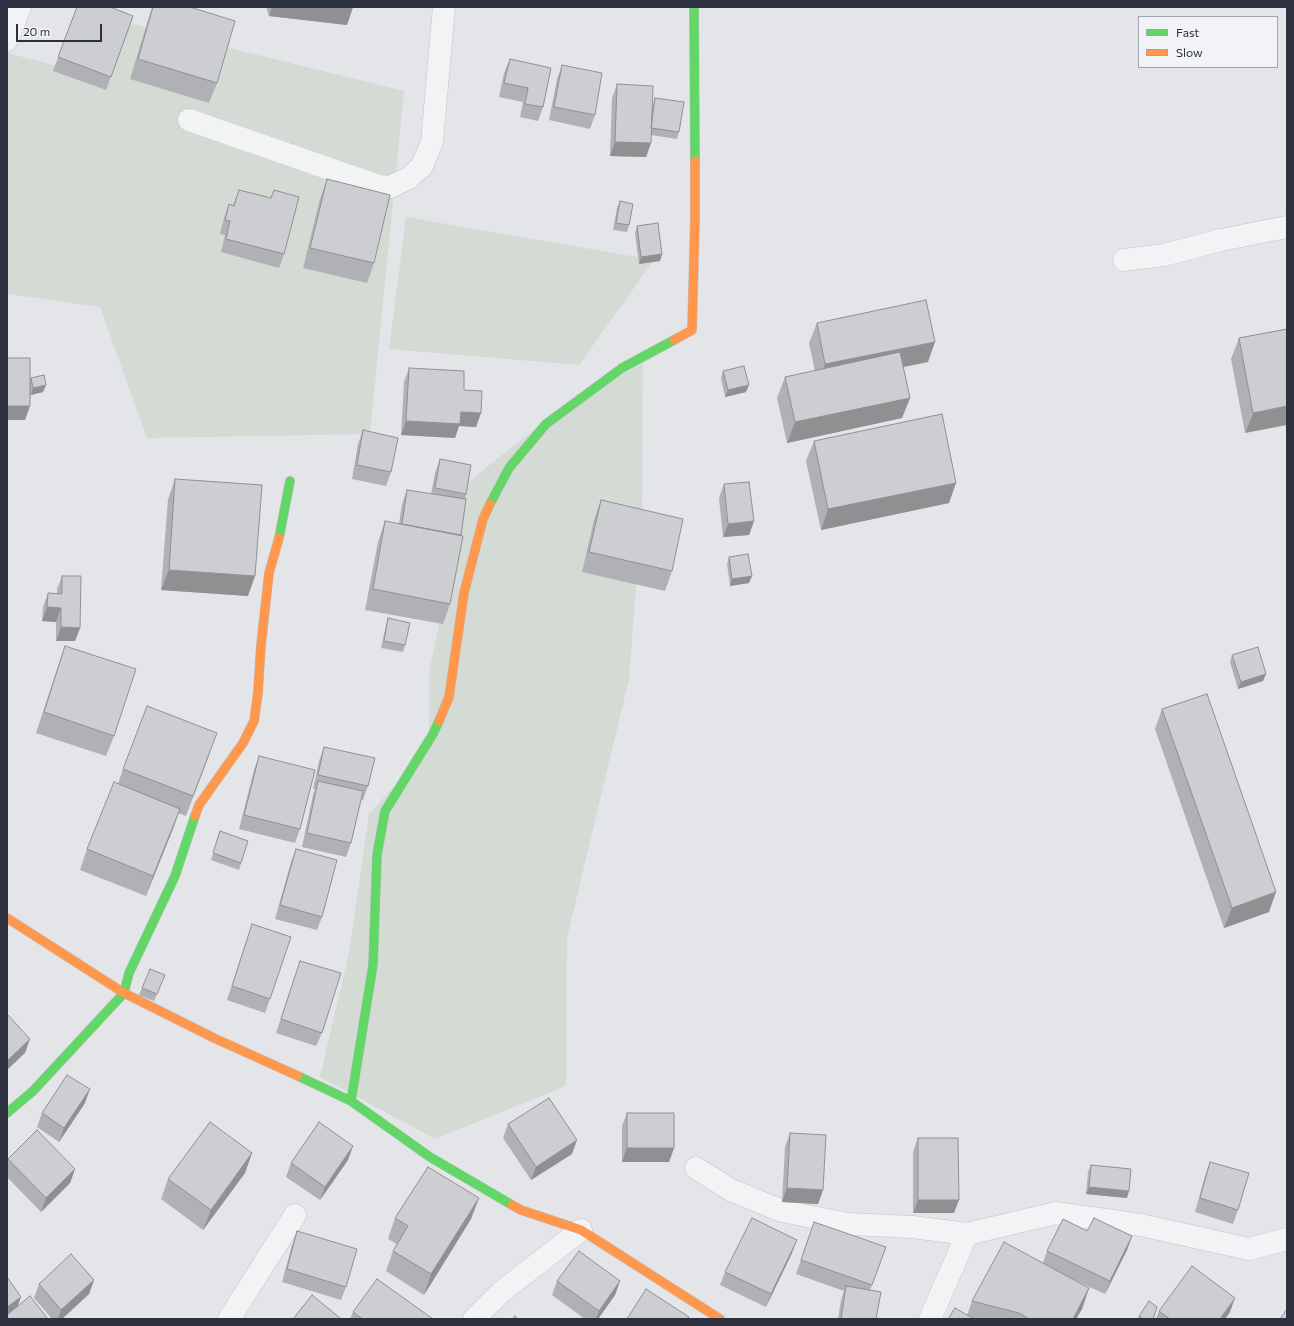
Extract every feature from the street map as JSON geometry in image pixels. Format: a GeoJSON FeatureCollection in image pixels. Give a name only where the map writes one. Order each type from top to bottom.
{"type":"FeatureCollection","features":[{"type":"Feature","properties":{"kind":"street"},"geometry":{"type":"LineString","coordinates":[[7,40],[20,7]]}},
{"type":"Feature","properties":{"kind":"street"},"geometry":{"type":"LineString","coordinates":[[189,120],[379,186],[390,187],[409,178],[422,166],[432,142],[444,7]]}},
{"type":"Feature","properties":{"kind":"street"},"geometry":{"type":"LineString","coordinates":[[350,1101],[373,965],[377,855],[385,811],[433,734],[449,697],[464,593],[483,519],[509,468],[546,424],[622,368],[692,330],[695,220],[694,7]]}},
{"type":"Feature","properties":{"kind":"street"},"geometry":{"type":"LineString","coordinates":[[1124,260],[1164,255],[1221,240],[1287,227]]}},
{"type":"Feature","properties":{"kind":"street"},"geometry":{"type":"LineString","coordinates":[[7,1113],[33,1091],[124,993],[129,974],[175,876],[199,805],[244,743],[254,721],[258,694],[269,574],[277,546],[290,481]]}},
{"type":"Feature","properties":{"kind":"street"},"geometry":{"type":"LineString","coordinates":[[7,918],[124,993],[214,1038],[350,1101],[430,1157],[521,1210],[581,1230],[720,1319]]}},
{"type":"Feature","properties":{"kind":"street"},"geometry":{"type":"LineString","coordinates":[[696,1168],[731,1190],[782,1211],[848,1224],[913,1227],[967,1234],[1056,1213],[1141,1225],[1249,1249],[1287,1238]]}},
{"type":"Feature","properties":{"kind":"street"},"geometry":{"type":"LineString","coordinates":[[229,1319],[295,1215]]}},
{"type":"Feature","properties":{"kind":"street"},"geometry":{"type":"LineString","coordinates":[[474,1319],[501,1292],[581,1230]]}},
{"type":"Feature","properties":{"kind":"street"},"geometry":{"type":"LineString","coordinates":[[930,1319],[967,1234]]}},
{"type":"Feature","properties":{"kind":"shaded area"},"geometry":{"type":"Polygon","coordinates":[[[132,24],[404,91],[370,434],[147,438],[100,307],[7,294],[7,53],[90,74],[132,24]]]}},
{"type":"Feature","properties":{"kind":"shaded area"},"geometry":{"type":"Polygon","coordinates":[[[406,217],[654,260],[579,365],[389,349],[406,217]]]}},
{"type":"Feature","properties":{"kind":"shaded area"},"geometry":{"type":"Polygon","coordinates":[[[643,363],[642,510],[629,679],[567,938],[566,1086],[435,1139],[320,1077],[349,953],[369,814],[429,748],[429,673],[468,482],[560,409],[643,363]]]}},
{"type":"Feature","properties":{"kind":"building"},"geometry":{"type":"Polygon","coordinates":[[[77,7],[110,7],[133,16],[111,77],[58,57],[77,7]]]}},
{"type":"Feature","properties":{"kind":"building"},"geometry":{"type":"Polygon","coordinates":[[[153,7],[190,7],[235,21],[217,83],[138,59],[153,7]]]}},
{"type":"Feature","properties":{"kind":"building"},"geometry":{"type":"Polygon","coordinates":[[[510,59],[551,68],[543,107],[525,104],[528,88],[504,83],[510,59]]]}},
{"type":"Feature","properties":{"kind":"building"},"geometry":{"type":"Polygon","coordinates":[[[562,65],[602,73],[595,115],[554,107],[562,65]]]}},
{"type":"Feature","properties":{"kind":"building"},"geometry":{"type":"Polygon","coordinates":[[[617,84],[653,86],[651,143],[615,142],[617,84]]]}},
{"type":"Feature","properties":{"kind":"building"},"geometry":{"type":"Polygon","coordinates":[[[655,98],[684,102],[679,132],[651,128],[655,98]]]}},
{"type":"Feature","properties":{"kind":"building"},"geometry":{"type":"Polygon","coordinates":[[[327,179],[390,195],[374,263],[310,248],[327,179]]]}},
{"type":"Feature","properties":{"kind":"building"},"geometry":{"type":"Polygon","coordinates":[[[239,190],[271,198],[274,190],[299,197],[284,254],[226,239],[230,221],[225,220],[229,204],[234,206],[239,190]]]}},
{"type":"Feature","properties":{"kind":"building"},"geometry":{"type":"Polygon","coordinates":[[[620,201],[633,204],[629,225],[616,223],[620,201]]]}},
{"type":"Feature","properties":{"kind":"building"},"geometry":{"type":"Polygon","coordinates":[[[658,223],[662,254],[641,257],[637,226],[658,223]]]}},
{"type":"Feature","properties":{"kind":"building"},"geometry":{"type":"Polygon","coordinates":[[[926,300],[935,342],[825,364],[817,323],[926,300]]]}},
{"type":"Feature","properties":{"kind":"building"},"geometry":{"type":"Polygon","coordinates":[[[1287,329],[1287,406],[1253,413],[1239,338],[1287,329]]]}},
{"type":"Feature","properties":{"kind":"building"},"geometry":{"type":"Polygon","coordinates":[[[900,352],[910,398],[795,422],[785,377],[900,352]]]}},
{"type":"Feature","properties":{"kind":"building"},"geometry":{"type":"Polygon","coordinates":[[[7,358],[30,358],[30,406],[7,406],[7,358]]]}},
{"type":"Feature","properties":{"kind":"building"},"geometry":{"type":"Polygon","coordinates":[[[744,366],[749,385],[728,390],[723,371],[744,366]]]}},
{"type":"Feature","properties":{"kind":"building"},"geometry":{"type":"Polygon","coordinates":[[[409,368],[464,371],[464,390],[482,391],[481,413],[461,412],[460,424],[406,421],[409,368]]]}},
{"type":"Feature","properties":{"kind":"building"},"geometry":{"type":"Polygon","coordinates":[[[44,375],[46,385],[33,388],[31,378],[44,375]]]}},
{"type":"Feature","properties":{"kind":"building"},"geometry":{"type":"Polygon","coordinates":[[[942,414],[956,483],[828,509],[814,441],[942,414]]]}},
{"type":"Feature","properties":{"kind":"building"},"geometry":{"type":"Polygon","coordinates":[[[363,430],[398,438],[391,472],[357,465],[363,430]]]}},
{"type":"Feature","properties":{"kind":"building"},"geometry":{"type":"Polygon","coordinates":[[[440,459],[471,465],[466,494],[435,488],[440,459]]]}},
{"type":"Feature","properties":{"kind":"building"},"geometry":{"type":"Polygon","coordinates":[[[175,479],[262,485],[255,576],[169,570],[175,479]]]}},
{"type":"Feature","properties":{"kind":"building"},"geometry":{"type":"Polygon","coordinates":[[[749,482],[754,521],[728,524],[724,484],[749,482]]]}},
{"type":"Feature","properties":{"kind":"building"},"geometry":{"type":"Polygon","coordinates":[[[407,490],[466,499],[461,535],[402,524],[407,490]]]}},
{"type":"Feature","properties":{"kind":"building"},"geometry":{"type":"Polygon","coordinates":[[[601,500],[683,519],[672,571],[589,552],[601,500]]]}},
{"type":"Feature","properties":{"kind":"building"},"geometry":{"type":"Polygon","coordinates":[[[385,521],[463,536],[450,604],[373,589],[385,521]]]}},
{"type":"Feature","properties":{"kind":"building"},"geometry":{"type":"Polygon","coordinates":[[[748,554],[752,576],[732,579],[729,557],[748,554]]]}},
{"type":"Feature","properties":{"kind":"building"},"geometry":{"type":"Polygon","coordinates":[[[62,576],[81,576],[80,628],[61,627],[61,608],[47,607],[48,593],[62,594],[62,576]]]}},
{"type":"Feature","properties":{"kind":"building"},"geometry":{"type":"Polygon","coordinates":[[[388,618],[410,623],[405,645],[384,641],[388,618]]]}},
{"type":"Feature","properties":{"kind":"building"},"geometry":{"type":"Polygon","coordinates":[[[65,646],[136,669],[114,736],[44,712],[65,646]]]}},
{"type":"Feature","properties":{"kind":"building"},"geometry":{"type":"Polygon","coordinates":[[[1258,647],[1266,674],[1241,682],[1232,655],[1258,647]]]}},
{"type":"Feature","properties":{"kind":"building"},"geometry":{"type":"Polygon","coordinates":[[[1207,694],[1276,892],[1232,908],[1162,709],[1207,694]]]}},
{"type":"Feature","properties":{"kind":"building"},"geometry":{"type":"Polygon","coordinates":[[[147,706],[217,733],[193,796],[123,769],[147,706]]]}},
{"type":"Feature","properties":{"kind":"building"},"geometry":{"type":"Polygon","coordinates":[[[324,747],[375,758],[368,786],[318,775],[324,747]]]}},
{"type":"Feature","properties":{"kind":"building"},"geometry":{"type":"Polygon","coordinates":[[[259,756],[315,770],[300,829],[244,815],[259,756]]]}},
{"type":"Feature","properties":{"kind":"building"},"geometry":{"type":"Polygon","coordinates":[[[318,781],[363,791],[351,843],[307,833],[318,781]]]}},
{"type":"Feature","properties":{"kind":"building"},"geometry":{"type":"Polygon","coordinates":[[[114,782],[180,809],[153,876],[87,849],[114,782]]]}},
{"type":"Feature","properties":{"kind":"building"},"geometry":{"type":"Polygon","coordinates":[[[220,831],[248,841],[241,863],[213,853],[220,831]]]}},
{"type":"Feature","properties":{"kind":"building"},"geometry":{"type":"Polygon","coordinates":[[[296,849],[337,860],[322,917],[280,905],[296,849]]]}},
{"type":"Feature","properties":{"kind":"building"},"geometry":{"type":"Polygon","coordinates":[[[252,924],[291,937],[270,999],[232,986],[252,924]]]}},
{"type":"Feature","properties":{"kind":"building"},"geometry":{"type":"Polygon","coordinates":[[[300,961],[341,973],[322,1033],[281,1019],[300,961]]]}},
{"type":"Feature","properties":{"kind":"building"},"geometry":{"type":"Polygon","coordinates":[[[150,969],[165,975],[157,994],[142,988],[150,969]]]}},
{"type":"Feature","properties":{"kind":"building"},"geometry":{"type":"Polygon","coordinates":[[[7,1014],[30,1039],[7,1061],[7,1014]]]}},
{"type":"Feature","properties":{"kind":"building"},"geometry":{"type":"Polygon","coordinates":[[[67,1075],[90,1089],[64,1128],[42,1113],[67,1075]]]}},
{"type":"Feature","properties":{"kind":"building"},"geometry":{"type":"Polygon","coordinates":[[[549,1098],[577,1140],[536,1167],[508,1124],[549,1098]]]}},
{"type":"Feature","properties":{"kind":"building"},"geometry":{"type":"Polygon","coordinates":[[[627,1113],[674,1113],[674,1148],[627,1148],[627,1113]]]}},
{"type":"Feature","properties":{"kind":"building"},"geometry":{"type":"Polygon","coordinates":[[[210,1122],[252,1153],[211,1210],[168,1179],[210,1122]]]}},
{"type":"Feature","properties":{"kind":"building"},"geometry":{"type":"Polygon","coordinates":[[[319,1122],[353,1146],[325,1187],[291,1163],[319,1122]]]}},
{"type":"Feature","properties":{"kind":"building"},"geometry":{"type":"Polygon","coordinates":[[[37,1130],[75,1169],[46,1198],[8,1159],[37,1130]]]}},
{"type":"Feature","properties":{"kind":"building"},"geometry":{"type":"Polygon","coordinates":[[[790,1133],[826,1135],[823,1190],[787,1188],[790,1133]]]}},
{"type":"Feature","properties":{"kind":"building"},"geometry":{"type":"Polygon","coordinates":[[[918,1138],[958,1138],[959,1200],[918,1200],[918,1138]]]}},
{"type":"Feature","properties":{"kind":"building"},"geometry":{"type":"Polygon","coordinates":[[[1210,1162],[1249,1173],[1238,1210],[1200,1198],[1210,1162]]]}},
{"type":"Feature","properties":{"kind":"building"},"geometry":{"type":"Polygon","coordinates":[[[1091,1165],[1131,1169],[1129,1191],[1089,1187],[1091,1165]]]}},
{"type":"Feature","properties":{"kind":"building"},"geometry":{"type":"Polygon","coordinates":[[[428,1167],[479,1198],[431,1274],[393,1251],[408,1226],[395,1218],[428,1167]]]}},
{"type":"Feature","properties":{"kind":"building"},"geometry":{"type":"Polygon","coordinates":[[[752,1218],[797,1240],[771,1294],[725,1272],[752,1218]]]}},
{"type":"Feature","properties":{"kind":"building"},"geometry":{"type":"Polygon","coordinates":[[[1094,1218],[1132,1236],[1110,1281],[1047,1251],[1063,1219],[1087,1231],[1094,1218]]]}},
{"type":"Feature","properties":{"kind":"building"},"geometry":{"type":"Polygon","coordinates":[[[814,1222],[886,1247],[872,1285],[801,1260],[814,1222]]]}},
{"type":"Feature","properties":{"kind":"building"},"geometry":{"type":"Polygon","coordinates":[[[297,1231],[357,1249],[346,1287],[287,1269],[297,1231]]]}},
{"type":"Feature","properties":{"kind":"building"},"geometry":{"type":"Polygon","coordinates":[[[1004,1242],[1089,1288],[1073,1319],[1029,1319],[1019,1313],[972,1301],[1004,1242]]]}},
{"type":"Feature","properties":{"kind":"building"},"geometry":{"type":"Polygon","coordinates":[[[579,1251],[620,1281],[599,1311],[557,1281],[579,1251]]]}},
{"type":"Feature","properties":{"kind":"building"},"geometry":{"type":"Polygon","coordinates":[[[71,1254],[94,1280],[61,1310],[39,1284],[71,1254]]]}},
{"type":"Feature","properties":{"kind":"building"},"geometry":{"type":"Polygon","coordinates":[[[1192,1266],[1235,1298],[1220,1319],[1170,1319],[1159,1311],[1192,1266]]]}},
{"type":"Feature","properties":{"kind":"building"},"geometry":{"type":"Polygon","coordinates":[[[7,1277],[21,1297],[7,1307],[7,1277]]]}},
{"type":"Feature","properties":{"kind":"building"},"geometry":{"type":"Polygon","coordinates":[[[377,1279],[433,1319],[363,1319],[353,1312],[377,1279]]]}},
{"type":"Feature","properties":{"kind":"building"},"geometry":{"type":"Polygon","coordinates":[[[846,1286],[881,1292],[876,1319],[841,1319],[846,1286]]]}},
{"type":"Feature","properties":{"kind":"building"},"geometry":{"type":"Polygon","coordinates":[[[646,1289],[689,1317],[687,1319],[627,1319],[646,1289]]]}},
{"type":"Feature","properties":{"kind":"building"},"geometry":{"type":"Polygon","coordinates":[[[312,1295],[340,1318],[293,1319],[312,1295]]]}},
{"type":"Feature","properties":{"kind":"building"},"geometry":{"type":"Polygon","coordinates":[[[30,1296],[48,1319],[7,1319],[7,1315],[30,1296]]]}},
{"type":"Feature","properties":{"kind":"building"},"geometry":{"type":"Polygon","coordinates":[[[1149,1301],[1157,1307],[1153,1319],[1143,1319],[1139,1316],[1149,1301]]]}},
{"type":"Feature","properties":{"kind":"building"},"geometry":{"type":"Polygon","coordinates":[[[955,1308],[974,1319],[948,1319],[955,1308]]]}},
{"type":"Feature","properties":{"kind":"building"},"geometry":{"type":"Polygon","coordinates":[[[1287,1309],[1287,1319],[1280,1319],[1287,1309]]]}},
{"type":"Feature","properties":{"kind":"traffic: fast"},"geometry":{"type":"LineString","coordinates":[[694,7],[695,161]]}},
{"type":"Feature","properties":{"kind":"traffic: fast"},"geometry":{"type":"LineString","coordinates":[[490,504],[509,468],[546,424],[622,368],[674,340]]}},
{"type":"Feature","properties":{"kind":"traffic: fast"},"geometry":{"type":"LineString","coordinates":[[279,538],[290,481]]}},
{"type":"Feature","properties":{"kind":"traffic: fast"},"geometry":{"type":"LineString","coordinates":[[351,1101],[373,965],[377,855],[385,811],[433,734],[439,721]]}},
{"type":"Feature","properties":{"kind":"traffic: fast"},"geometry":{"type":"LineString","coordinates":[[7,1113],[33,1091],[124,993],[129,973],[175,876],[195,816]]}},
{"type":"Feature","properties":{"kind":"traffic: fast"},"geometry":{"type":"LineString","coordinates":[[298,1076],[351,1101],[430,1157],[512,1205]]}},
{"type":"Feature","properties":{"kind":"traffic: slow"},"geometry":{"type":"LineString","coordinates":[[674,340],[692,330],[695,161]]}},
{"type":"Feature","properties":{"kind":"traffic: slow"},"geometry":{"type":"LineString","coordinates":[[439,721],[449,697],[464,593],[483,519],[490,504]]}},
{"type":"Feature","properties":{"kind":"traffic: slow"},"geometry":{"type":"LineString","coordinates":[[195,816],[199,805],[243,743],[254,721],[269,573],[279,538]]}},
{"type":"Feature","properties":{"kind":"traffic: slow"},"geometry":{"type":"LineString","coordinates":[[7,918],[124,993],[214,1038],[298,1076]]}},
{"type":"Feature","properties":{"kind":"traffic: slow"},"geometry":{"type":"LineString","coordinates":[[512,1205],[521,1210],[581,1230],[720,1319]]}}]}
